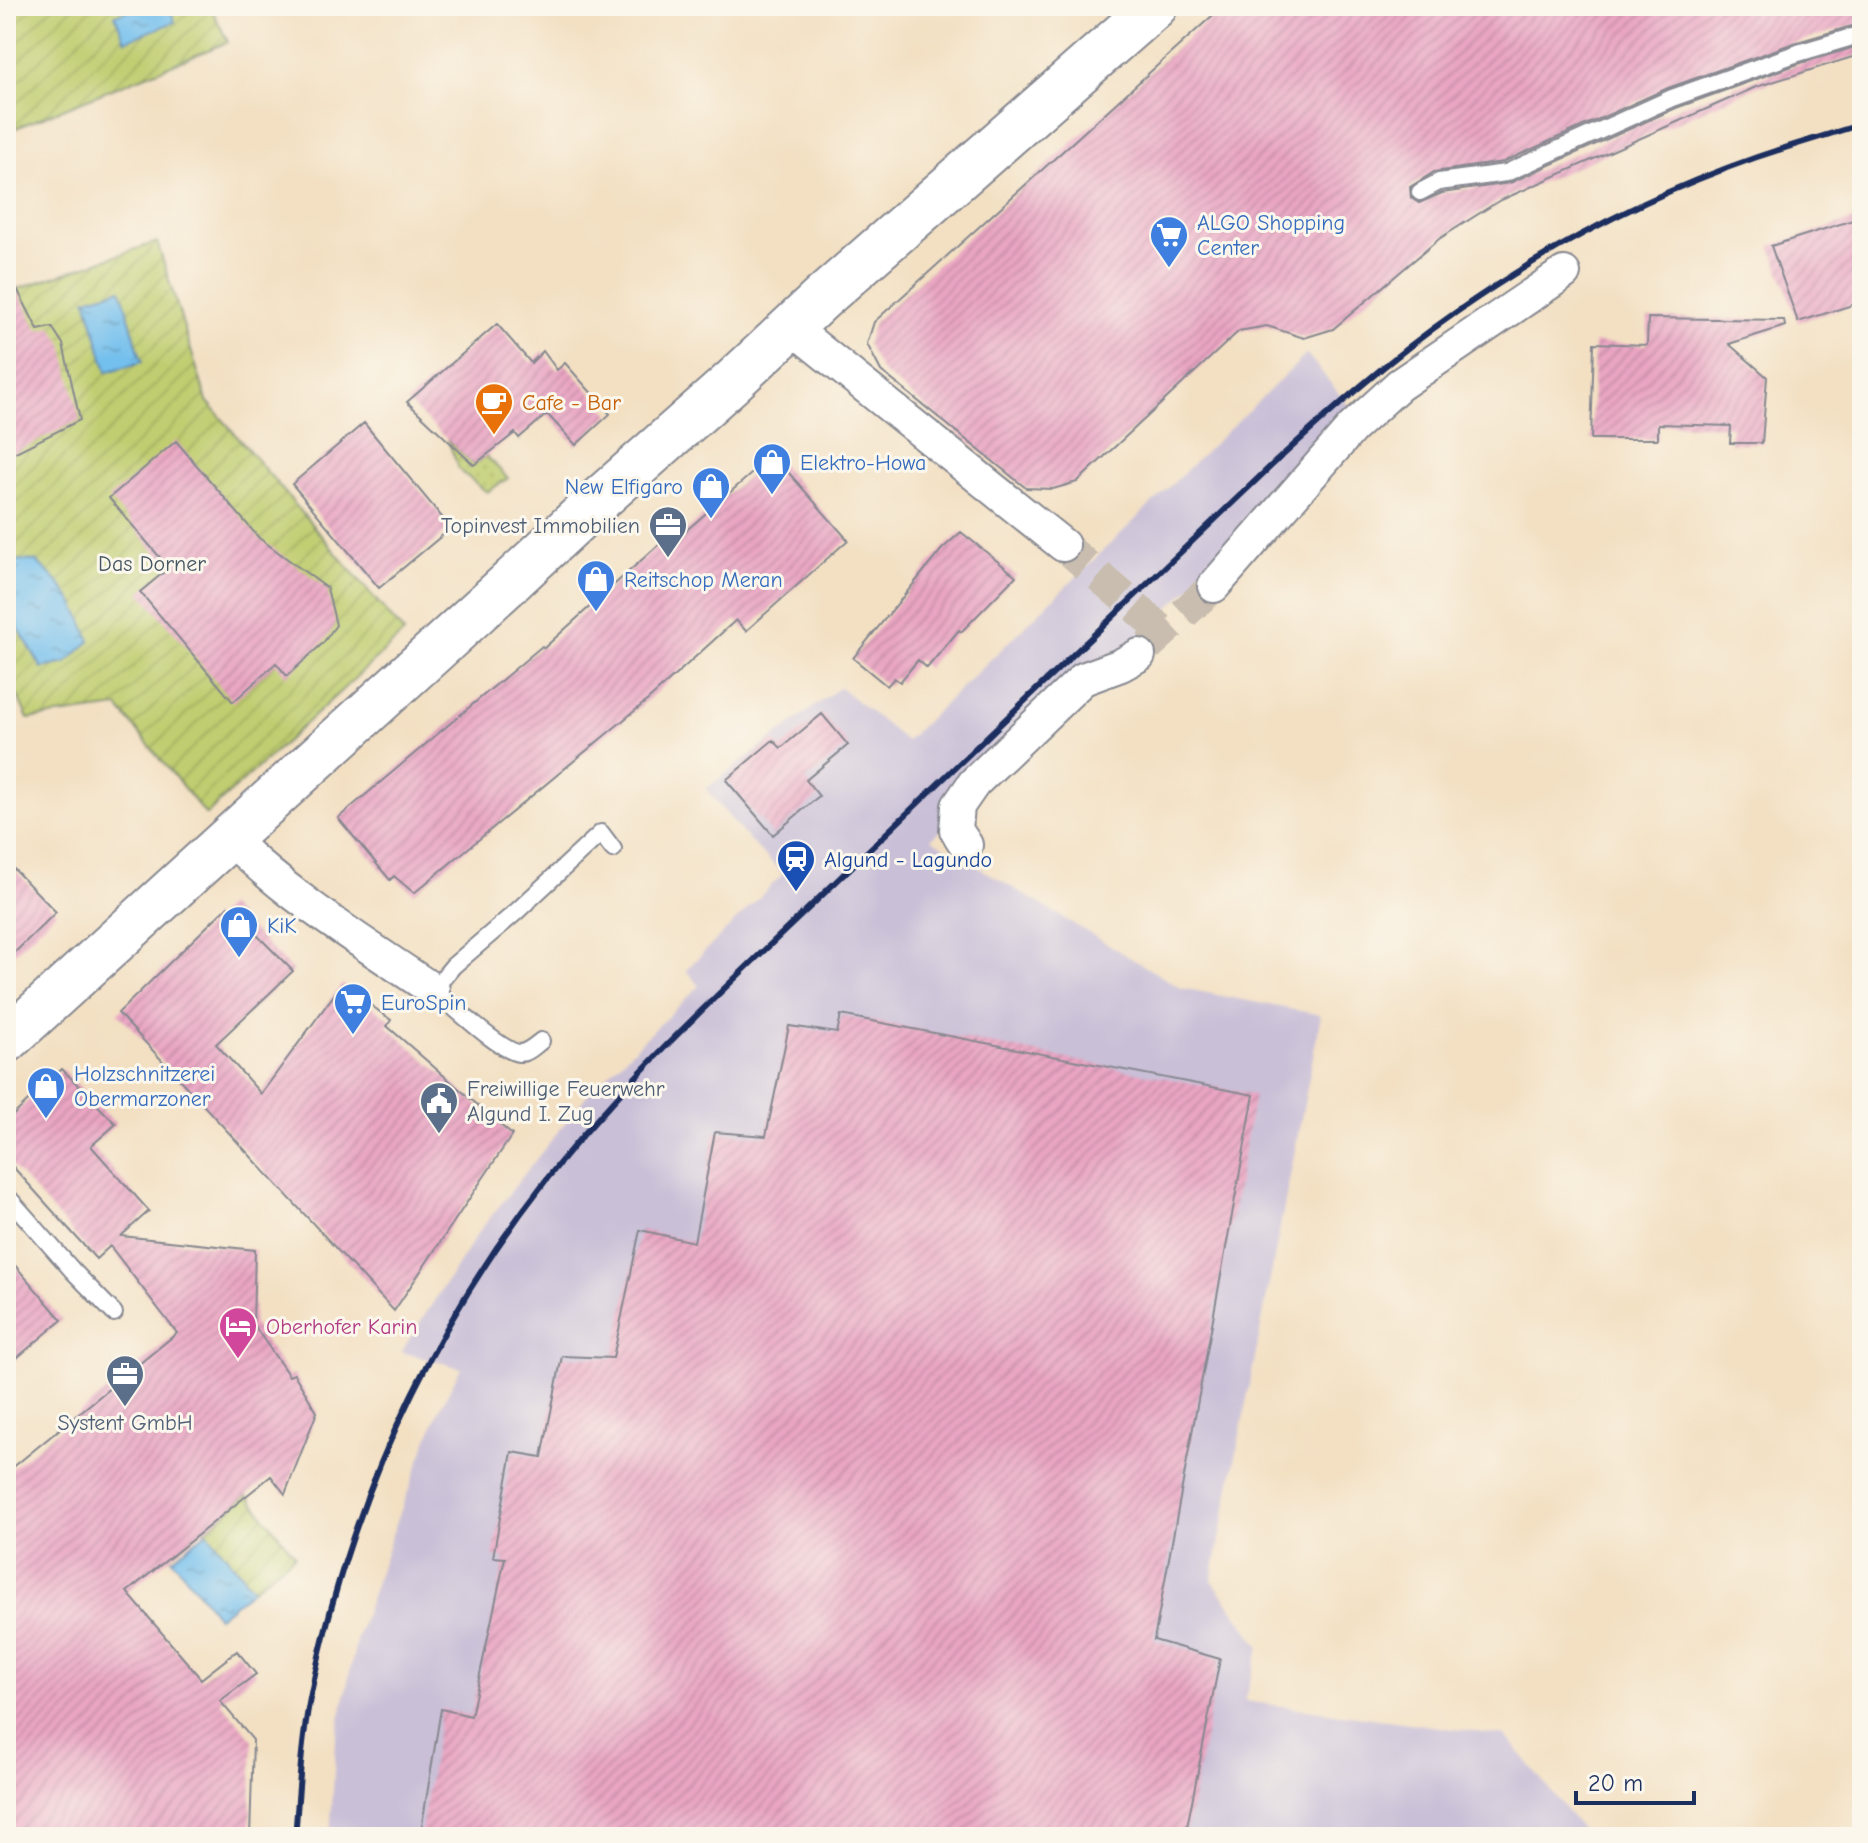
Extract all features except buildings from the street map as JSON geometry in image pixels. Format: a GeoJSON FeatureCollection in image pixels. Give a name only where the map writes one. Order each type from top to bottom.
{"type":"FeatureCollection","features":[{"type":"Feature","properties":{"kind":"main road"},"geometry":{"type":"LineString","coordinates":[[6,1041],[592,506],[1155,6]]}},
{"type":"Feature","properties":{"kind":"street"},"geometry":{"type":"LineString","coordinates":[[1214,586],[1352,428],[1399,385],[1564,273]]}},
{"type":"Feature","properties":{"kind":"street"},"geometry":{"type":"LineString","coordinates":[[791,327],[1063,545]]}},
{"type":"Feature","properties":{"kind":"street"},"geometry":{"type":"LineString","coordinates":[[966,845],[956,830],[958,806],[974,783],[1083,679],[1139,655]]}},
{"type":"Feature","properties":{"kind":"street"},"geometry":{"type":"LineString","coordinates":[[230,838],[249,858],[329,919],[433,990]]}},
{"type":"Feature","properties":{"kind":"lane"},"geometry":{"type":"LineString","coordinates":[[1420,192],[1439,182],[1506,173],[1672,98],[1798,53],[1862,34]]}},
{"type":"Feature","properties":{"kind":"lane"},"geometry":{"type":"LineString","coordinates":[[541,1041],[528,1052],[516,1053],[499,1044],[433,990],[453,966],[601,833],[613,849]]}},
{"type":"Feature","properties":{"kind":"lane"},"geometry":{"type":"LineString","coordinates":[[6,1195],[114,1313]]}},
{"type":"Feature","properties":{"kind":"shaded area"},"geometry":{"type":"Polygon","coordinates":[[[1307,354],[1364,425],[1145,630],[931,839],[1181,988],[1321,1015],[1212,1580],[1260,1647],[1244,1701],[1506,1736],[1588,1837],[330,1837],[336,1739],[357,1637],[438,1412],[461,1368],[401,1352],[478,1233],[587,1095],[699,986],[686,970],[783,874],[745,836],[706,789],[840,687],[906,741],[1307,354]]]}},
{"type":"Feature","properties":{"kind":"green space"},"geometry":{"type":"Polygon","coordinates":[[[6,6],[210,6],[228,42],[6,132],[6,6]]]}},
{"type":"Feature","properties":{"kind":"green space","name":"Das Dorner"},"geometry":{"type":"Polygon","coordinates":[[[157,242],[207,401],[404,633],[206,815],[118,707],[28,719],[6,670],[6,293],[157,242]]]}},
{"type":"Feature","properties":{"kind":"green space"},"geometry":{"type":"Polygon","coordinates":[[[448,440],[474,465],[486,456],[508,478],[487,492],[459,470],[448,440]]]}},
{"type":"Feature","properties":{"kind":"green space"},"geometry":{"type":"Polygon","coordinates":[[[247,1495],[295,1555],[253,1589],[205,1530],[247,1495]]]}},
{"type":"Feature","properties":{"kind":"water"},"geometry":{"type":"Polygon","coordinates":[[[139,6],[169,6],[175,22],[125,41],[115,15],[139,6]]]}},
{"type":"Feature","properties":{"kind":"water"},"geometry":{"type":"Polygon","coordinates":[[[121,289],[142,362],[107,372],[86,299],[121,289]]]}},
{"type":"Feature","properties":{"kind":"water"},"geometry":{"type":"Polygon","coordinates":[[[11,560],[36,561],[75,605],[90,641],[66,663],[42,668],[6,607],[6,563],[11,560]]]}},
{"type":"Feature","properties":{"kind":"water"},"geometry":{"type":"Polygon","coordinates":[[[207,1532],[253,1589],[218,1617],[172,1559],[207,1532]]]}},
{"type":"Feature","properties":{"kind":"tunnel"},"geometry":{"type":"LineString","coordinates":[[1063,545],[1164,632]]}},
{"type":"Feature","properties":{"kind":"tunnel"},"geometry":{"type":"LineString","coordinates":[[1148,646],[1214,586]]}},
{"type":"Feature","properties":{"kind":"railway"},"geometry":{"type":"LineString","coordinates":[[295,1837],[307,1715],[326,1627],[346,1558],[397,1425],[464,1299],[503,1239],[546,1180],[615,1099],[728,985],[1272,465],[1407,348],[1526,266],[1639,205],[1757,157],[1862,124]]}},
{"type":"Feature","properties":{"kind":"place","name":"ALGO Shopping Center"},"geometry":{"type":"Point","coordinates":[1169,269]}},
{"type":"Feature","properties":{"kind":"place","name":"Cafe - Bar"},"geometry":{"type":"Point","coordinates":[494,436]}},
{"type":"Feature","properties":{"kind":"place","name":"Elektro-Howa"},"geometry":{"type":"Point","coordinates":[772,496]}},
{"type":"Feature","properties":{"kind":"place","name":"New Elfigaro"},"geometry":{"type":"Point","coordinates":[711,520]}},
{"type":"Feature","properties":{"kind":"place","name":"Topinvest Immobilien"},"geometry":{"type":"Point","coordinates":[668,559]}},
{"type":"Feature","properties":{"kind":"place","name":"Reitschop Meran"},"geometry":{"type":"Point","coordinates":[596,613]}},
{"type":"Feature","properties":{"kind":"place","name":"Algund - Lagundo"},"geometry":{"type":"Point","coordinates":[796,893]}},
{"type":"Feature","properties":{"kind":"place","name":"KiK"},"geometry":{"type":"Point","coordinates":[239,959]}},
{"type":"Feature","properties":{"kind":"place","name":"EuroSpin"},"geometry":{"type":"Point","coordinates":[353,1036]}},
{"type":"Feature","properties":{"kind":"place","name":"Holzschnitzerei Obermarzoner"},"geometry":{"type":"Point","coordinates":[46,1120]}},
{"type":"Feature","properties":{"kind":"place","name":"Freiwillige Feuerwehr Algund I. Zug"},"geometry":{"type":"Point","coordinates":[439,1135]}},
{"type":"Feature","properties":{"kind":"place","name":"Oberhofer Karin"},"geometry":{"type":"Point","coordinates":[238,1360]}},
{"type":"Feature","properties":{"kind":"place","name":"Systent GmbH"},"geometry":{"type":"Point","coordinates":[125,1408]}}]}
